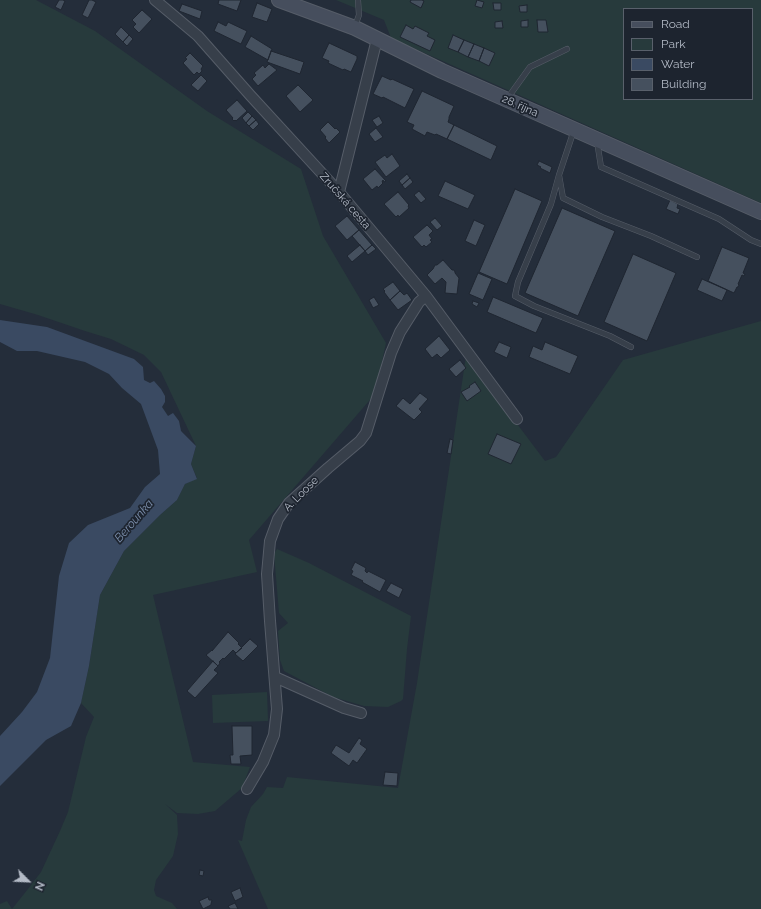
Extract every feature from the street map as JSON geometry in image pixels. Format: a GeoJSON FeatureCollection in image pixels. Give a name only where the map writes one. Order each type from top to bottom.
{"type":"FeatureCollection","features":[{"type":"Feature","properties":{"kind":"main road","name":"28. října"},"geometry":{"type":"LineString","coordinates":[[279,0],[355,28],[442,71],[761,212]]}},
{"type":"Feature","properties":{"kind":"street","name":"Zručská cesta"},"geometry":{"type":"LineString","coordinates":[[155,0],[198,36],[339,192],[426,296],[517,418]]}},
{"type":"Feature","properties":{"kind":"street"},"geometry":{"type":"LineString","coordinates":[[339,192],[377,39]]}},
{"type":"Feature","properties":{"kind":"street","name":"A. Loose"},"geometry":{"type":"LineString","coordinates":[[247,789],[263,762],[274,735],[277,709],[267,574],[270,541],[278,519],[289,503],[360,441],[366,433],[391,353],[400,332],[419,302],[426,296]]}},
{"type":"Feature","properties":{"kind":"street"},"geometry":{"type":"LineString","coordinates":[[274,677],[361,714]]}},
{"type":"Feature","properties":{"kind":"lane"},"geometry":{"type":"LineString","coordinates":[[355,28],[359,15],[358,0]]}},
{"type":"Feature","properties":{"kind":"lane"},"geometry":{"type":"LineString","coordinates":[[506,100],[530,67],[567,49]]}},
{"type":"Feature","properties":{"kind":"lane"},"geometry":{"type":"LineString","coordinates":[[574,130],[551,204],[518,282],[515,296],[534,306],[610,336],[631,346]]}},
{"type":"Feature","properties":{"kind":"lane"},"geometry":{"type":"LineString","coordinates":[[597,140],[601,167],[719,219],[751,240],[761,244]]}},
{"type":"Feature","properties":{"kind":"lane"},"geometry":{"type":"LineString","coordinates":[[559,175],[563,198],[602,217],[651,236],[697,257]]}},
{"type":"Feature","properties":{"kind":"green space"},"geometry":{"type":"Polygon","coordinates":[[[0,0],[36,0],[95,31],[207,111],[301,169],[323,236],[386,343],[375,394],[249,540],[257,572],[153,595],[193,762],[250,767],[242,788],[215,811],[198,814],[177,813],[165,804],[177,815],[178,834],[173,856],[156,880],[154,890],[156,896],[172,903],[177,909],[12,909],[41,872],[68,812],[86,737],[94,717],[81,703],[89,666],[100,595],[124,551],[177,500],[185,484],[197,478],[191,464],[196,446],[161,372],[144,355],[111,339],[0,304],[0,0]]]}},
{"type":"Feature","properties":{"kind":"green space"},"geometry":{"type":"Polygon","coordinates":[[[336,0],[761,0],[761,203],[391,38],[384,20],[336,0]]]}},
{"type":"Feature","properties":{"kind":"green space"},"geometry":{"type":"Polygon","coordinates":[[[761,321],[761,909],[268,909],[238,840],[242,841],[246,820],[251,807],[263,794],[267,787],[283,788],[287,777],[398,788],[417,683],[466,356],[545,461],[556,457],[623,360],[761,321]]]}},
{"type":"Feature","properties":{"kind":"green space"},"geometry":{"type":"Polygon","coordinates":[[[277,549],[309,563],[411,616],[403,699],[401,701],[388,707],[364,706],[333,697],[284,671],[280,660],[278,631],[288,623],[279,613],[274,554],[277,549]]]}},
{"type":"Feature","properties":{"kind":"green space"},"geometry":{"type":"Polygon","coordinates":[[[267,692],[268,721],[213,723],[212,695],[267,692]]]}},
{"type":"Feature","properties":{"kind":"green space"},"geometry":{"type":"Polygon","coordinates":[[[7,901],[12,909],[0,909],[0,904],[7,901]]]}},
{"type":"Feature","properties":{"kind":"water","name":"Berounka"},"geometry":{"type":"Polygon","coordinates":[[[0,320],[47,327],[134,359],[143,367],[144,380],[150,383],[154,381],[161,389],[165,396],[165,402],[162,407],[168,416],[173,413],[179,421],[181,431],[196,446],[191,464],[197,479],[185,484],[177,500],[124,551],[100,595],[89,666],[81,703],[71,726],[46,740],[0,786],[0,736],[22,712],[37,692],[50,658],[59,576],[69,543],[88,525],[130,508],[145,487],[160,474],[158,450],[141,404],[122,388],[109,374],[85,362],[37,351],[17,351],[0,342],[0,320]]]}},
{"type":"Feature","properties":{"kind":"building"},"geometry":{"type":"Polygon","coordinates":[[[59,0],[65,1],[61,10],[55,7],[59,0]]]}},
{"type":"Feature","properties":{"kind":"building"},"geometry":{"type":"Polygon","coordinates":[[[89,0],[96,2],[88,18],[82,15],[89,0]]]}},
{"type":"Feature","properties":{"kind":"building"},"geometry":{"type":"Polygon","coordinates":[[[219,0],[241,0],[237,11],[218,4],[219,0]]]}},
{"type":"Feature","properties":{"kind":"building"},"geometry":{"type":"Polygon","coordinates":[[[411,0],[424,1],[421,8],[410,2],[411,0]]]}},
{"type":"Feature","properties":{"kind":"building"},"geometry":{"type":"Polygon","coordinates":[[[477,0],[484,2],[482,8],[475,6],[477,0]]]}},
{"type":"Feature","properties":{"kind":"building"},"geometry":{"type":"Polygon","coordinates":[[[257,3],[272,9],[267,22],[252,17],[257,3]]]}},
{"type":"Feature","properties":{"kind":"building"},"geometry":{"type":"Polygon","coordinates":[[[493,3],[501,3],[501,10],[494,10],[493,3]]]}},
{"type":"Feature","properties":{"kind":"building"},"geometry":{"type":"Polygon","coordinates":[[[182,4],[202,11],[200,19],[179,11],[182,4]]]}},
{"type":"Feature","properties":{"kind":"building"},"geometry":{"type":"Polygon","coordinates":[[[527,5],[527,12],[520,12],[519,6],[527,5]]]}},
{"type":"Feature","properties":{"kind":"building"},"geometry":{"type":"Polygon","coordinates":[[[142,10],[152,19],[139,33],[133,27],[136,24],[132,20],[142,10]]]}},
{"type":"Feature","properties":{"kind":"building"},"geometry":{"type":"Polygon","coordinates":[[[528,20],[528,27],[521,27],[521,21],[528,20]]]}},
{"type":"Feature","properties":{"kind":"building"},"geometry":{"type":"Polygon","coordinates":[[[537,20],[546,20],[548,32],[538,32],[537,20]]]}},
{"type":"Feature","properties":{"kind":"building"},"geometry":{"type":"Polygon","coordinates":[[[502,21],[503,28],[495,28],[495,22],[502,21]]]}},
{"type":"Feature","properties":{"kind":"building"},"geometry":{"type":"Polygon","coordinates":[[[218,22],[226,26],[228,22],[247,31],[241,44],[214,31],[218,22]]]}},
{"type":"Feature","properties":{"kind":"building"},"geometry":{"type":"Polygon","coordinates":[[[406,25],[413,29],[415,26],[429,33],[427,36],[435,40],[430,51],[400,37],[406,25]]]}},
{"type":"Feature","properties":{"kind":"building"},"geometry":{"type":"Polygon","coordinates":[[[121,27],[129,35],[123,42],[115,34],[121,27]]]}},
{"type":"Feature","properties":{"kind":"building"},"geometry":{"type":"Polygon","coordinates":[[[129,35],[133,39],[127,46],[123,42],[129,35]]]}},
{"type":"Feature","properties":{"kind":"building"},"geometry":{"type":"Polygon","coordinates":[[[453,35],[464,40],[458,52],[448,48],[453,35]]]}},
{"type":"Feature","properties":{"kind":"building"},"geometry":{"type":"Polygon","coordinates":[[[251,36],[272,49],[268,60],[245,47],[251,36]]]}},
{"type":"Feature","properties":{"kind":"building"},"geometry":{"type":"Polygon","coordinates":[[[464,40],[474,44],[468,57],[458,52],[464,40]]]}},
{"type":"Feature","properties":{"kind":"building"},"geometry":{"type":"Polygon","coordinates":[[[329,43],[357,56],[351,72],[328,63],[329,61],[322,58],[329,43]]]}},
{"type":"Feature","properties":{"kind":"building"},"geometry":{"type":"Polygon","coordinates":[[[474,44],[484,48],[479,61],[468,57],[474,44]]]}},
{"type":"Feature","properties":{"kind":"building"},"geometry":{"type":"Polygon","coordinates":[[[484,48],[495,53],[489,66],[479,61],[484,48]]]}},
{"type":"Feature","properties":{"kind":"building"},"geometry":{"type":"Polygon","coordinates":[[[271,51],[304,62],[300,74],[267,62],[271,51]]]}},
{"type":"Feature","properties":{"kind":"building"},"geometry":{"type":"Polygon","coordinates":[[[190,53],[203,66],[201,69],[202,71],[199,74],[197,72],[194,75],[183,63],[187,59],[185,58],[190,53]]]}},
{"type":"Feature","properties":{"kind":"building"},"geometry":{"type":"Polygon","coordinates":[[[269,64],[277,70],[258,86],[252,79],[256,75],[254,73],[263,65],[265,68],[269,64]]]}},
{"type":"Feature","properties":{"kind":"building"},"geometry":{"type":"Polygon","coordinates":[[[201,75],[207,81],[198,91],[191,85],[201,75]]]}},
{"type":"Feature","properties":{"kind":"building"},"geometry":{"type":"Polygon","coordinates":[[[382,76],[414,89],[405,108],[383,97],[382,98],[373,94],[382,76]]]}},
{"type":"Feature","properties":{"kind":"building"},"geometry":{"type":"Polygon","coordinates":[[[298,85],[313,100],[300,112],[286,96],[298,85]]]}},
{"type":"Feature","properties":{"kind":"building"},"geometry":{"type":"Polygon","coordinates":[[[422,91],[454,106],[448,122],[454,125],[447,139],[427,132],[425,136],[412,129],[414,125],[407,122],[422,91]]]}},
{"type":"Feature","properties":{"kind":"building"},"geometry":{"type":"Polygon","coordinates":[[[237,100],[247,111],[236,121],[234,121],[226,110],[237,100]]]}},
{"type":"Feature","properties":{"kind":"building"},"geometry":{"type":"Polygon","coordinates":[[[248,112],[252,116],[246,123],[242,118],[248,112]]]}},
{"type":"Feature","properties":{"kind":"building"},"geometry":{"type":"Polygon","coordinates":[[[252,116],[256,120],[249,126],[246,123],[252,116]]]}},
{"type":"Feature","properties":{"kind":"building"},"geometry":{"type":"Polygon","coordinates":[[[379,116],[383,123],[377,127],[372,120],[379,116]]]}},
{"type":"Feature","properties":{"kind":"building"},"geometry":{"type":"Polygon","coordinates":[[[256,120],[259,124],[253,130],[249,126],[256,120]]]}},
{"type":"Feature","properties":{"kind":"building"},"geometry":{"type":"Polygon","coordinates":[[[328,122],[340,132],[329,143],[320,130],[328,122]]]}},
{"type":"Feature","properties":{"kind":"building"},"geometry":{"type":"Polygon","coordinates":[[[454,125],[497,146],[491,160],[447,139],[454,125]]]}},
{"type":"Feature","properties":{"kind":"building"},"geometry":{"type":"Polygon","coordinates":[[[376,128],[383,137],[375,142],[369,134],[376,128]]]}},
{"type":"Feature","properties":{"kind":"building"},"geometry":{"type":"Polygon","coordinates":[[[392,154],[400,166],[386,177],[375,162],[385,155],[387,158],[392,154]]]}},
{"type":"Feature","properties":{"kind":"building"},"geometry":{"type":"Polygon","coordinates":[[[539,161],[552,167],[550,173],[537,165],[539,161]]]}},
{"type":"Feature","properties":{"kind":"building"},"geometry":{"type":"Polygon","coordinates":[[[375,169],[386,181],[384,182],[383,180],[383,183],[378,188],[377,186],[372,190],[363,179],[375,169]]]}},
{"type":"Feature","properties":{"kind":"building"},"geometry":{"type":"Polygon","coordinates":[[[407,174],[410,178],[402,185],[399,181],[407,174]]]}},
{"type":"Feature","properties":{"kind":"building"},"geometry":{"type":"Polygon","coordinates":[[[410,178],[413,182],[405,189],[402,185],[410,178]]]}},
{"type":"Feature","properties":{"kind":"building"},"geometry":{"type":"Polygon","coordinates":[[[445,181],[475,195],[468,209],[438,196],[445,181]]]}},
{"type":"Feature","properties":{"kind":"building"},"geometry":{"type":"Polygon","coordinates":[[[515,189],[542,201],[507,284],[479,272],[515,189]]]}},
{"type":"Feature","properties":{"kind":"building"},"geometry":{"type":"Polygon","coordinates":[[[419,191],[426,199],[421,203],[414,195],[419,191]]]}},
{"type":"Feature","properties":{"kind":"building"},"geometry":{"type":"Polygon","coordinates":[[[398,192],[409,205],[409,208],[399,217],[398,215],[396,217],[384,204],[398,192]]]}},
{"type":"Feature","properties":{"kind":"building"},"geometry":{"type":"Polygon","coordinates":[[[670,200],[678,204],[677,208],[680,209],[678,214],[666,209],[670,200]]]}},
{"type":"Feature","properties":{"kind":"building"},"geometry":{"type":"Polygon","coordinates":[[[562,208],[615,231],[578,316],[525,293],[562,208]]]}},
{"type":"Feature","properties":{"kind":"building"},"geometry":{"type":"Polygon","coordinates":[[[347,216],[359,230],[347,240],[335,226],[347,216]]]}},
{"type":"Feature","properties":{"kind":"building"},"geometry":{"type":"Polygon","coordinates":[[[435,218],[442,226],[437,230],[430,222],[435,218]]]}},
{"type":"Feature","properties":{"kind":"building"},"geometry":{"type":"Polygon","coordinates":[[[474,220],[485,225],[476,246],[465,241],[474,220]]]}},
{"type":"Feature","properties":{"kind":"building"},"geometry":{"type":"Polygon","coordinates":[[[427,225],[433,231],[429,235],[432,242],[426,247],[424,245],[422,247],[413,237],[427,225]]]}},
{"type":"Feature","properties":{"kind":"building"},"geometry":{"type":"Polygon","coordinates":[[[359,230],[372,245],[365,251],[352,236],[359,230]]]}},
{"type":"Feature","properties":{"kind":"building"},"geometry":{"type":"Polygon","coordinates":[[[360,245],[365,251],[352,262],[347,256],[360,245]]]}},
{"type":"Feature","properties":{"kind":"building"},"geometry":{"type":"Polygon","coordinates":[[[372,245],[376,249],[368,255],[365,251],[372,245]]]}},
{"type":"Feature","properties":{"kind":"building"},"geometry":{"type":"Polygon","coordinates":[[[722,247],[749,258],[743,273],[745,274],[744,276],[742,275],[738,284],[739,285],[734,293],[708,281],[722,247]]]}},
{"type":"Feature","properties":{"kind":"building"},"geometry":{"type":"Polygon","coordinates":[[[633,254],[676,273],[647,341],[604,322],[633,254]]]}},
{"type":"Feature","properties":{"kind":"building"},"geometry":{"type":"Polygon","coordinates":[[[443,260],[452,270],[454,270],[459,278],[457,294],[445,293],[446,282],[442,278],[435,284],[427,275],[435,265],[443,260]]]}},
{"type":"Feature","properties":{"kind":"building"},"geometry":{"type":"Polygon","coordinates":[[[478,273],[492,279],[483,300],[469,294],[478,273]]]}},
{"type":"Feature","properties":{"kind":"building"},"geometry":{"type":"Polygon","coordinates":[[[702,279],[727,290],[722,301],[697,290],[702,279]]]}},
{"type":"Feature","properties":{"kind":"building"},"geometry":{"type":"Polygon","coordinates":[[[393,282],[400,291],[390,300],[383,289],[393,282]]]}},
{"type":"Feature","properties":{"kind":"building"},"geometry":{"type":"Polygon","coordinates":[[[400,291],[404,295],[407,293],[412,300],[398,310],[390,300],[400,291]]]}},
{"type":"Feature","properties":{"kind":"building"},"geometry":{"type":"Polygon","coordinates":[[[374,297],[379,305],[373,308],[369,300],[374,297]]]}},
{"type":"Feature","properties":{"kind":"building"},"geometry":{"type":"Polygon","coordinates":[[[493,297],[543,318],[536,333],[487,312],[493,297]]]}},
{"type":"Feature","properties":{"kind":"building"},"geometry":{"type":"Polygon","coordinates":[[[473,301],[479,303],[477,307],[472,304],[473,301]]]}},
{"type":"Feature","properties":{"kind":"building"},"geometry":{"type":"Polygon","coordinates":[[[439,336],[450,350],[441,358],[437,354],[432,358],[425,349],[439,336]]]}},
{"type":"Feature","properties":{"kind":"building"},"geometry":{"type":"Polygon","coordinates":[[[499,342],[511,347],[507,358],[494,352],[499,342]]]}},
{"type":"Feature","properties":{"kind":"building"},"geometry":{"type":"Polygon","coordinates":[[[545,342],[578,356],[570,374],[529,357],[533,346],[542,350],[545,342]]]}},
{"type":"Feature","properties":{"kind":"building"},"geometry":{"type":"Polygon","coordinates":[[[460,360],[466,368],[456,377],[449,369],[460,360]]]}},
{"type":"Feature","properties":{"kind":"building"},"geometry":{"type":"Polygon","coordinates":[[[475,382],[481,391],[467,401],[461,392],[475,382]]]}},
{"type":"Feature","properties":{"kind":"building"},"geometry":{"type":"Polygon","coordinates":[[[420,393],[428,399],[419,409],[422,412],[414,420],[396,406],[403,398],[410,404],[420,393]]]}},
{"type":"Feature","properties":{"kind":"building"},"geometry":{"type":"Polygon","coordinates":[[[497,434],[521,444],[511,464],[488,454],[497,434]]]}},
{"type":"Feature","properties":{"kind":"building"},"geometry":{"type":"Polygon","coordinates":[[[450,439],[453,440],[451,454],[447,453],[450,439]]]}},
{"type":"Feature","properties":{"kind":"building"},"geometry":{"type":"Polygon","coordinates":[[[355,562],[366,568],[365,571],[367,573],[368,571],[386,580],[380,592],[351,575],[353,571],[351,570],[355,562]]]}},
{"type":"Feature","properties":{"kind":"building"},"geometry":{"type":"Polygon","coordinates":[[[391,583],[403,589],[399,598],[386,591],[391,583]]]}},
{"type":"Feature","properties":{"kind":"building"},"geometry":{"type":"Polygon","coordinates":[[[228,632],[242,648],[236,653],[233,650],[219,662],[220,663],[218,666],[206,655],[212,651],[228,632]]]}},
{"type":"Feature","properties":{"kind":"building"},"geometry":{"type":"Polygon","coordinates":[[[250,639],[258,646],[243,661],[235,654],[250,639]]]}},
{"type":"Feature","properties":{"kind":"building"},"geometry":{"type":"Polygon","coordinates":[[[213,661],[218,666],[214,670],[218,673],[195,698],[187,691],[213,661]]]}},
{"type":"Feature","properties":{"kind":"building"},"geometry":{"type":"Polygon","coordinates":[[[232,726],[252,726],[252,755],[240,756],[241,764],[231,764],[230,755],[233,755],[232,726]]]}},
{"type":"Feature","properties":{"kind":"building"},"geometry":{"type":"Polygon","coordinates":[[[359,738],[362,740],[360,744],[367,749],[357,763],[353,760],[349,766],[331,753],[336,745],[349,753],[359,738]]]}},
{"type":"Feature","properties":{"kind":"building"},"geometry":{"type":"Polygon","coordinates":[[[385,772],[398,773],[397,786],[383,785],[385,772]]]}},
{"type":"Feature","properties":{"kind":"building"},"geometry":{"type":"Polygon","coordinates":[[[200,870],[204,871],[203,876],[199,875],[200,870]]]}},
{"type":"Feature","properties":{"kind":"building"},"geometry":{"type":"Polygon","coordinates":[[[240,888],[243,897],[235,901],[231,892],[240,888]]]}},
{"type":"Feature","properties":{"kind":"building"},"geometry":{"type":"Polygon","coordinates":[[[208,897],[209,900],[212,900],[211,905],[203,909],[199,901],[208,897]]]}},
{"type":"Feature","properties":{"kind":"building"},"geometry":{"type":"Polygon","coordinates":[[[235,903],[238,909],[230,909],[228,906],[235,903]]]}}]}
